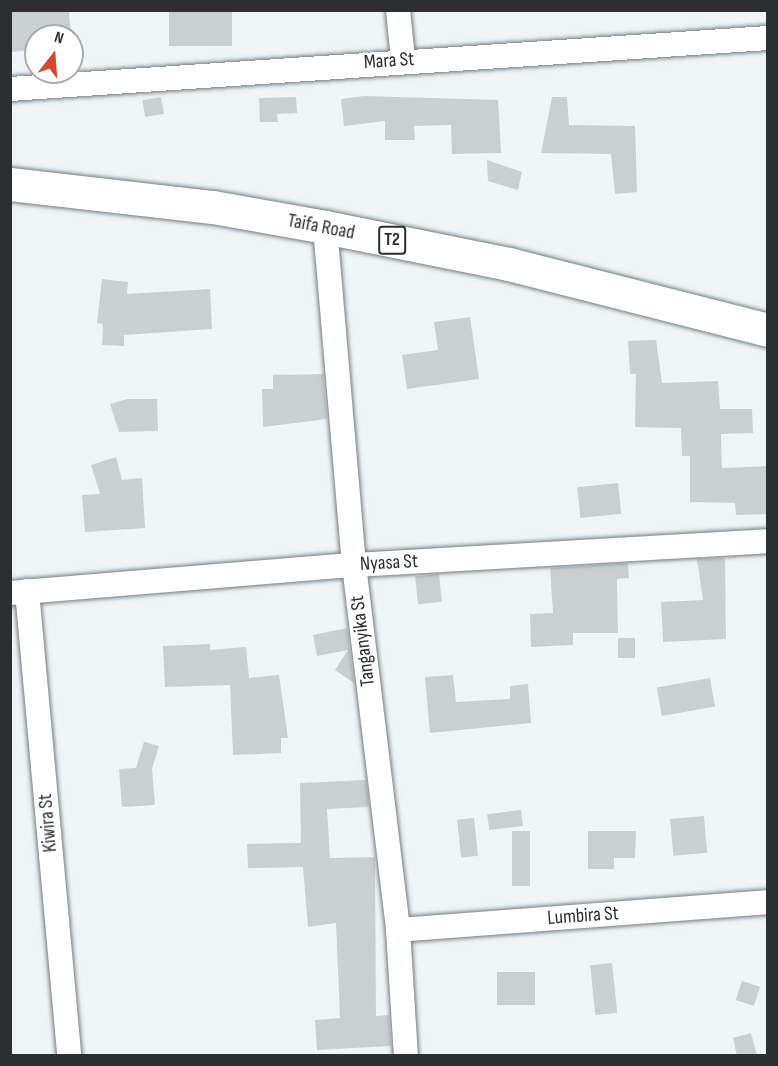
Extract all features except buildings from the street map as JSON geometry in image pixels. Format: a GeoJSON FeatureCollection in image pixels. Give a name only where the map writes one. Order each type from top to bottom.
{"type":"FeatureCollection","features":[{"type":"Feature","properties":{"kind":"highway","name":"Taifa Road"},"geometry":{"type":"LineString","coordinates":[[10,184],[213,207],[325,227],[509,264],[768,330]]}},
{"type":"Feature","properties":{"kind":"street"},"geometry":{"type":"LineString","coordinates":[[398,10],[403,59]]}},
{"type":"Feature","properties":{"kind":"street","name":"Mara St"},"geometry":{"type":"LineString","coordinates":[[10,89],[403,59],[768,38]]}},
{"type":"Feature","properties":{"kind":"street","name":"Tanganyika St"},"geometry":{"type":"LineString","coordinates":[[325,227],[354,565],[398,930],[406,1056]]}},
{"type":"Feature","properties":{"kind":"street","name":"Nyasa St"},"geometry":{"type":"LineString","coordinates":[[19,592],[354,565],[768,541]]}},
{"type":"Feature","properties":{"kind":"street","name":"Kiwira St"},"geometry":{"type":"LineString","coordinates":[[19,592],[69,1056]]}},
{"type":"Feature","properties":{"kind":"street","name":"Lumbira St"},"geometry":{"type":"LineString","coordinates":[[398,930],[768,902]]}}]}
